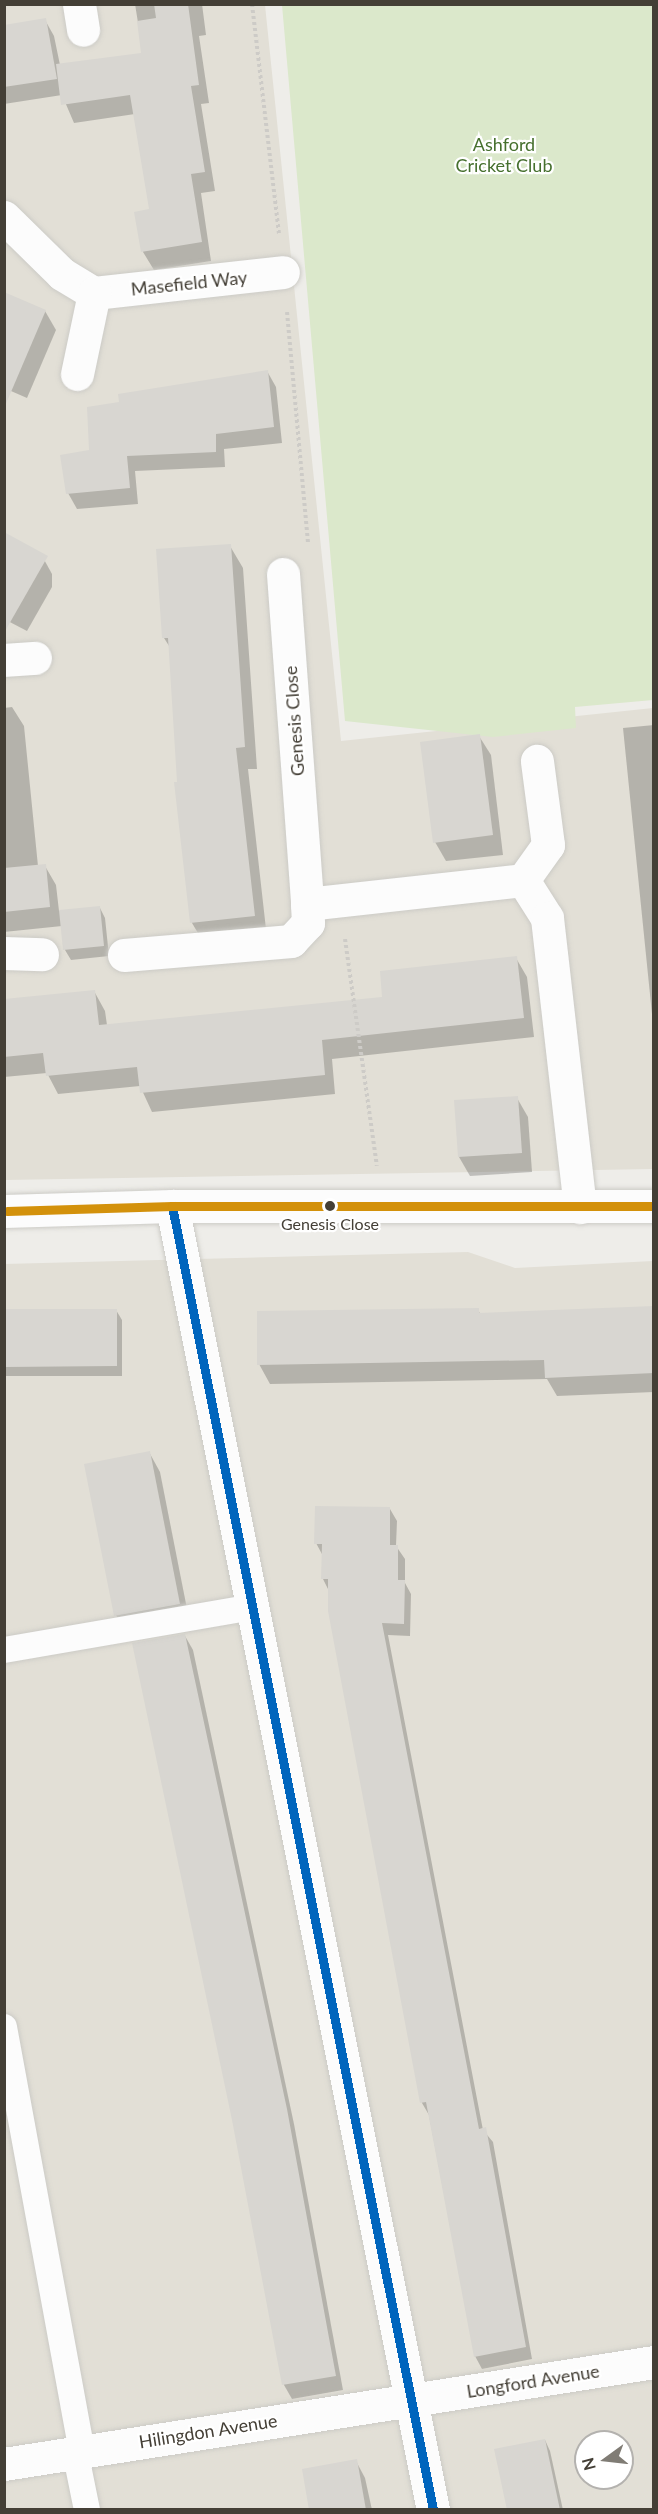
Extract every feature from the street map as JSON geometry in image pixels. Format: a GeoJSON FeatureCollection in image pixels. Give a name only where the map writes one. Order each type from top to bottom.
{"type":"FeatureCollection","features":[{"type":"Feature","properties":{"kind":"street"},"geometry":{"type":"LineString","coordinates":[[4,217],[62,274],[94,293],[77,374]]}},
{"type":"Feature","properties":{"kind":"street","name":"Masefield Way"},"geometry":{"type":"LineString","coordinates":[[94,293],[284,272]]}},
{"type":"Feature","properties":{"kind":"street","name":"Genesis Close"},"geometry":{"type":"LineString","coordinates":[[124,955],[291,940],[308,923],[283,574]]}},
{"type":"Feature","properties":{"kind":"street"},"geometry":{"type":"LineString","coordinates":[[307,904],[523,880],[548,845],[537,761]]}},
{"type":"Feature","properties":{"kind":"street"},"geometry":{"type":"LineString","coordinates":[[523,880],[547,918],[580,1207]]}},
{"type":"Feature","properties":{"kind":"street"},"geometry":{"type":"LineString","coordinates":[[4,953],[42,954]]}},
{"type":"Feature","properties":{"kind":"street"},"geometry":{"type":"LineString","coordinates":[[172,1206],[413,2400],[433,2510]]}},
{"type":"Feature","properties":{"kind":"street"},"geometry":{"type":"LineString","coordinates":[[4,1211],[172,1206],[654,1206]]}},
{"type":"Feature","properties":{"kind":"street","name":"Longford Avenue"},"geometry":{"type":"LineString","coordinates":[[413,2400],[654,2362]]}},
{"type":"Feature","properties":{"kind":"street","name":"Hilingdon Avenue"},"geometry":{"type":"LineString","coordinates":[[4,2464],[79,2450],[413,2400]]}},
{"type":"Feature","properties":{"kind":"lane"},"geometry":{"type":"LineString","coordinates":[[4,1650],[253,1607]]}},
{"type":"Feature","properties":{"kind":"lane"},"geometry":{"type":"LineString","coordinates":[[4,2027],[79,2450],[87,2510]]}},
{"type":"Feature","properties":{"kind":"shaded area"},"geometry":{"type":"Polygon","coordinates":[[[4,5],[265,5],[341,741],[653,708],[653,1169],[5,1180],[4,5]]]}},
{"type":"Feature","properties":{"kind":"shaded area"},"geometry":{"type":"Polygon","coordinates":[[[468,1252],[515,1268],[653,1261],[653,2509],[5,2509],[4,1264],[468,1252]]]}},
{"type":"Feature","properties":{"kind":"green space","name":"Ashford Cricket Club"},"geometry":{"type":"Polygon","coordinates":[[[282,5],[653,5],[653,700],[575,707],[576,728],[493,737],[345,721],[282,5]]]}},
{"type":"Feature","properties":{"kind":"building"},"geometry":{"type":"Polygon","coordinates":[[[154,4],[188,4],[199,85],[191,86],[205,172],[191,174],[202,242],[141,252],[134,212],[149,209],[130,95],[61,105],[56,64],[141,53],[137,21],[156,18],[154,4]]]}},
{"type":"Feature","properties":{"kind":"building"},"geometry":{"type":"Polygon","coordinates":[[[46,18],[57,79],[4,87],[4,25],[46,18]]]}},
{"type":"Feature","properties":{"kind":"building"},"geometry":{"type":"Polygon","coordinates":[[[4,292],[46,310],[5,406],[4,406],[4,292]]]}},
{"type":"Feature","properties":{"kind":"building"},"geometry":{"type":"Polygon","coordinates":[[[268,370],[274,427],[216,434],[216,452],[127,456],[130,488],[66,494],[60,455],[89,450],[87,407],[119,402],[118,394],[268,370]]]}},
{"type":"Feature","properties":{"kind":"building"},"geometry":{"type":"Polygon","coordinates":[[[4,532],[48,556],[4,633],[4,532]]]}},
{"type":"Feature","properties":{"kind":"building"},"geometry":{"type":"Polygon","coordinates":[[[231,544],[245,747],[236,748],[255,916],[190,923],[174,782],[177,782],[168,638],[162,638],[156,549],[231,544]]]}},
{"type":"Feature","properties":{"kind":"building"},"geometry":{"type":"Polygon","coordinates":[[[480,734],[493,835],[433,843],[420,742],[480,734]]]}},
{"type":"Feature","properties":{"kind":"building"},"geometry":{"type":"Polygon","coordinates":[[[46,864],[50,907],[4,912],[4,868],[46,864]]]}},
{"type":"Feature","properties":{"kind":"building"},"geometry":{"type":"Polygon","coordinates":[[[100,906],[104,946],[63,950],[59,910],[100,906]]]}},
{"type":"Feature","properties":{"kind":"building"},"geometry":{"type":"Polygon","coordinates":[[[517,956],[524,1018],[322,1040],[325,1075],[140,1093],[137,1067],[46,1076],[43,1053],[4,1057],[4,999],[95,990],[99,1025],[382,997],[380,971],[517,956]]]}},
{"type":"Feature","properties":{"kind":"building"},"geometry":{"type":"Polygon","coordinates":[[[518,1096],[522,1153],[458,1157],[454,1100],[518,1096]]]}},
{"type":"Feature","properties":{"kind":"building"},"geometry":{"type":"Polygon","coordinates":[[[654,1306],[654,1373],[545,1378],[544,1360],[257,1365],[257,1311],[479,1308],[479,1313],[654,1306]]]}},
{"type":"Feature","properties":{"kind":"building"},"geometry":{"type":"Polygon","coordinates":[[[4,1309],[117,1309],[117,1366],[4,1367],[4,1309]]]}},
{"type":"Feature","properties":{"kind":"building"},"geometry":{"type":"Polygon","coordinates":[[[150,1451],[180,1604],[114,1616],[84,1464],[150,1451]]]}},
{"type":"Feature","properties":{"kind":"building"},"geometry":{"type":"Polygon","coordinates":[[[315,1506],[390,1507],[390,1545],[398,1545],[398,1580],[405,1580],[404,1624],[382,1623],[479,2129],[486,2127],[526,2347],[474,2357],[426,2102],[420,2103],[328,1611],[328,1579],[321,1579],[322,1544],[314,1544],[315,1506]]]}},
{"type":"Feature","properties":{"kind":"building"},"geometry":{"type":"Polygon","coordinates":[[[185,1634],[287,2109],[336,2376],[282,2385],[232,2120],[132,1643],[185,1634]]]}},
{"type":"Feature","properties":{"kind":"building"},"geometry":{"type":"Polygon","coordinates":[[[545,2439],[560,2510],[507,2510],[494,2449],[545,2439]]]}},
{"type":"Feature","properties":{"kind":"building"},"geometry":{"type":"Polygon","coordinates":[[[357,2459],[366,2510],[309,2510],[302,2469],[357,2459]]]}},
{"type":"Feature","properties":{"kind":"transit line"},"geometry":{"type":"LineString","coordinates":[[172,1206],[433,2510]]}},
{"type":"Feature","properties":{"kind":"transit line"},"geometry":{"type":"LineString","coordinates":[[7,1211],[172,1206],[654,1206]]}},
{"type":"Feature","properties":{"kind":"place","name":"Genesis Close"},"geometry":{"type":"Point","coordinates":[330,1206]}}]}
